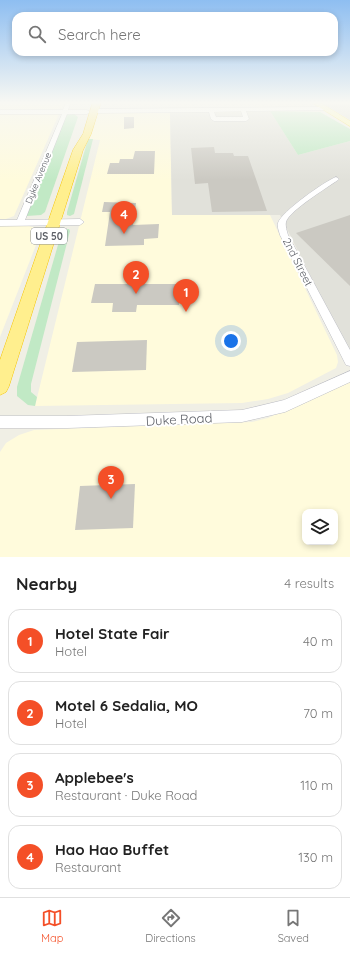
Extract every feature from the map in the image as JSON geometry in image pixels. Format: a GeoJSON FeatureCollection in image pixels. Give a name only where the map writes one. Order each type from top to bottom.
{"type":"FeatureCollection","features":[{"type":"Feature","properties":{"kind":"highway","name":"US 50"},"geometry":{"type":"LineString","coordinates":[[0,386],[78,150],[88,128]]}},
{"type":"Feature","properties":{"kind":"street","name":"Dyke Avenue"},"geometry":{"type":"LineString","coordinates":[[20,223],[59,128]]}},
{"type":"Feature","properties":{"kind":"street","name":"2nd Street"},"geometry":{"type":"LineString","coordinates":[[336,179],[294,209],[282,222],[282,228],[284,235],[350,361]]}},
{"type":"Feature","properties":{"kind":"street"},"geometry":{"type":"LineString","coordinates":[[0,223],[80,222]]}},
{"type":"Feature","properties":{"kind":"street","name":"Duke Road"},"geometry":{"type":"LineString","coordinates":[[0,422],[166,420],[249,415],[285,406],[350,376]]}},
{"type":"Feature","properties":{"kind":"shaded area"},"geometry":{"type":"Polygon","coordinates":[[[0,128],[53,128],[14,216],[6,219],[0,219],[0,128]]]}},
{"type":"Feature","properties":{"kind":"shaded area"},"geometry":{"type":"Polygon","coordinates":[[[92,128],[170,128],[172,215],[270,215],[337,355],[338,362],[336,368],[288,393],[268,399],[242,403],[35,406],[100,140],[88,139],[92,128]]]}},
{"type":"Feature","properties":{"kind":"shaded area"},"geometry":{"type":"Polygon","coordinates":[[[170,128],[281,128],[298,155],[350,141],[350,352],[347,349],[280,215],[172,215],[170,128]]]}},
{"type":"Feature","properties":{"kind":"shaded area"},"geometry":{"type":"Polygon","coordinates":[[[0,226],[29,226],[35,228],[38,234],[38,240],[0,337],[0,226]]]}},
{"type":"Feature","properties":{"kind":"shaded area"},"geometry":{"type":"Polygon","coordinates":[[[350,380],[350,557],[0,557],[0,452],[6,443],[19,435],[34,430],[252,422],[268,418],[350,380]]]}},
{"type":"Feature","properties":{"kind":"green space"},"geometry":{"type":"Polygon","coordinates":[[[61,128],[74,128],[45,212],[41,215],[27,216],[26,211],[61,128]]]}},
{"type":"Feature","properties":{"kind":"green space"},"geometry":{"type":"Polygon","coordinates":[[[281,128],[350,129],[350,141],[298,155],[281,128]]]}},
{"type":"Feature","properties":{"kind":"green space"},"geometry":{"type":"Polygon","coordinates":[[[88,139],[93,139],[74,214],[70,216],[67,215],[67,212],[88,139]]]}},
{"type":"Feature","properties":{"kind":"green space"},"geometry":{"type":"Polygon","coordinates":[[[69,229],[70,231],[31,384],[31,392],[37,397],[35,406],[28,405],[17,396],[17,387],[62,231],[69,229]]]}},
{"type":"Feature","properties":{"kind":"building"},"geometry":{"type":"Polygon","coordinates":[[[214,147],[215,153],[233,153],[234,156],[248,156],[267,211],[212,212],[208,183],[195,184],[191,148],[214,147]]]}},
{"type":"Feature","properties":{"kind":"building"},"geometry":{"type":"Polygon","coordinates":[[[135,151],[155,151],[154,174],[107,174],[110,163],[119,163],[120,159],[133,159],[135,151]]]}},
{"type":"Feature","properties":{"kind":"building"},"geometry":{"type":"Polygon","coordinates":[[[104,202],[136,203],[133,225],[159,224],[158,238],[144,239],[144,245],[105,246],[110,212],[102,212],[104,202]]]}},
{"type":"Feature","properties":{"kind":"building"},"geometry":{"type":"Polygon","coordinates":[[[350,215],[350,286],[296,233],[350,215]]]}},
{"type":"Feature","properties":{"kind":"building"},"geometry":{"type":"Polygon","coordinates":[[[95,284],[179,284],[179,305],[137,305],[136,312],[112,312],[113,303],[91,303],[95,284]]]}},
{"type":"Feature","properties":{"kind":"building"},"geometry":{"type":"Polygon","coordinates":[[[147,340],[146,370],[72,372],[77,342],[147,340]]]}},
{"type":"Feature","properties":{"kind":"building"},"geometry":{"type":"Polygon","coordinates":[[[135,484],[133,528],[75,530],[80,486],[135,484]]]}},
{"type":"Feature","properties":{"kind":"place","name":"Hao Hao Buffet"},"geometry":{"type":"Point","coordinates":[124,234]}},
{"type":"Feature","properties":{"kind":"place","name":"Motel 6 Sedalia, MO"},"geometry":{"type":"Point","coordinates":[136,294]}},
{"type":"Feature","properties":{"kind":"place","name":"Hotel State Fair"},"geometry":{"type":"Point","coordinates":[186,312]}},
{"type":"Feature","properties":{"kind":"place","name":"Applebee's"},"geometry":{"type":"Point","coordinates":[111,499]}}]}
